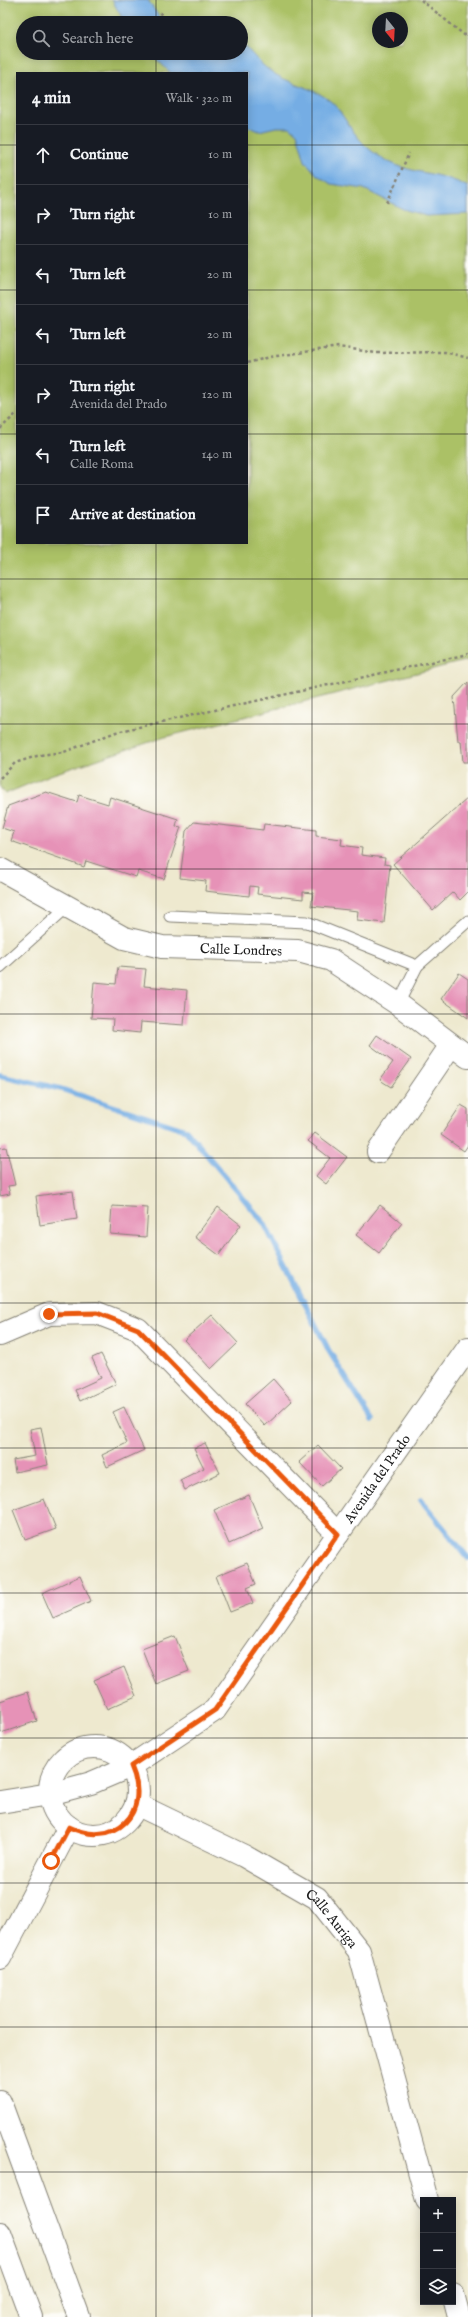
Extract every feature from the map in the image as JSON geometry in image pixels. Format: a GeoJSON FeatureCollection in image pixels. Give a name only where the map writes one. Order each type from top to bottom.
{"type":"FeatureCollection","features":[{"type":"Feature","properties":{"kind":"street","name":"Calle Londres"},"geometry":{"type":"LineString","coordinates":[[0,869],[124,938],[162,947],[298,951],[332,960],[398,1004],[460,1051]]}},
{"type":"Feature","properties":{"kind":"street"},"geometry":{"type":"LineString","coordinates":[[378,1152],[460,1051]]}},
{"type":"Feature","properties":{"kind":"street"},"geometry":{"type":"LineString","coordinates":[[0,1335],[49,1314],[97,1313],[138,1329],[338,1534]]}},
{"type":"Feature","properties":{"kind":"street","name":"Avenida del Prado"},"geometry":{"type":"LineString","coordinates":[[0,1802],[50,1794],[91,1783],[131,1766],[215,1710],[468,1348]]}},
{"type":"Feature","properties":{"kind":"street"},"geometry":{"type":"LineString","coordinates":[[94,1747],[108,1750],[121,1756],[131,1766],[136,1778],[138,1791],[136,1804],[130,1816],[121,1826],[108,1833],[95,1835],[81,1833],[69,1827],[59,1818],[53,1807],[50,1794],[52,1780],[57,1767],[67,1757],[80,1750],[94,1747]]}},
{"type":"Feature","properties":{"kind":"street","name":"Calle Auriga"},"geometry":{"type":"LineString","coordinates":[[136,1804],[244,1856],[317,1898],[359,1951],[426,2197]]}},
{"type":"Feature","properties":{"kind":"street"},"geometry":{"type":"LineString","coordinates":[[0,1958],[69,1827]]}},
{"type":"Feature","properties":{"kind":"street"},"geometry":{"type":"LineString","coordinates":[[0,2102],[79,2317]]}},
{"type":"Feature","properties":{"kind":"street"},"geometry":{"type":"LineString","coordinates":[[0,2233],[31,2317]]}},
{"type":"Feature","properties":{"kind":"street"},"geometry":{"type":"LineString","coordinates":[[456,2305],[459,2317]]}},
{"type":"Feature","properties":{"kind":"lane"},"geometry":{"type":"LineString","coordinates":[[0,967],[67,907]]}},
{"type":"Feature","properties":{"kind":"lane"},"geometry":{"type":"LineString","coordinates":[[170,916],[307,922],[417,966]]}},
{"type":"Feature","properties":{"kind":"lane"},"geometry":{"type":"LineString","coordinates":[[398,1004],[417,966],[468,921]]}},
{"type":"Feature","properties":{"kind":"path"},"geometry":{"type":"LineString","coordinates":[[421,0],[468,38]]}},
{"type":"Feature","properties":{"kind":"path"},"geometry":{"type":"LineString","coordinates":[[158,16],[163,11]]}},
{"type":"Feature","properties":{"kind":"path"},"geometry":{"type":"LineString","coordinates":[[387,203],[409,153]]}},
{"type":"Feature","properties":{"kind":"path"},"geometry":{"type":"LineString","coordinates":[[248,364],[270,357],[339,347],[376,353],[445,352],[468,358]]}},
{"type":"Feature","properties":{"kind":"path"},"geometry":{"type":"LineString","coordinates":[[0,429],[16,415]]}},
{"type":"Feature","properties":{"kind":"path"},"geometry":{"type":"LineString","coordinates":[[0,778],[15,762],[40,755],[64,752],[116,732],[468,654]]}},
{"type":"Feature","properties":{"kind":"green space"},"geometry":{"type":"Polygon","coordinates":[[[0,0],[468,0],[468,660],[165,737],[50,775],[5,794],[0,787],[0,0]]]}},
{"type":"Feature","properties":{"kind":"water"},"geometry":{"type":"Polygon","coordinates":[[[112,0],[148,0],[158,16],[121,16],[112,0]]]}},
{"type":"Feature","properties":{"kind":"water"},"geometry":{"type":"Polygon","coordinates":[[[248,49],[262,64],[276,75],[315,91],[329,100],[337,108],[360,140],[378,156],[407,169],[437,175],[468,187],[468,214],[426,216],[403,209],[364,189],[331,184],[317,175],[305,161],[297,133],[290,127],[276,127],[259,131],[248,126],[248,72],[170,72],[157,60],[248,60],[248,49]]]}},
{"type":"Feature","properties":{"kind":"building"},"geometry":{"type":"Polygon","coordinates":[[[468,682],[468,762],[463,762],[461,741],[458,741],[454,697],[468,682]]]}},
{"type":"Feature","properties":{"kind":"building"},"geometry":{"type":"Polygon","coordinates":[[[46,792],[77,802],[79,795],[108,804],[110,797],[178,819],[176,826],[181,827],[164,879],[138,871],[136,877],[86,861],[84,867],[11,841],[14,832],[2,828],[8,806],[46,792]]]}},
{"type":"Feature","properties":{"kind":"building"},"geometry":{"type":"Polygon","coordinates":[[[468,798],[468,892],[460,900],[453,892],[433,910],[393,864],[468,798]]]}},
{"type":"Feature","properties":{"kind":"building"},"geometry":{"type":"Polygon","coordinates":[[[194,822],[263,830],[264,824],[316,830],[316,836],[342,839],[341,845],[362,848],[361,855],[385,858],[384,864],[390,865],[384,923],[357,920],[358,911],[311,906],[313,893],[303,892],[303,899],[257,894],[258,887],[250,886],[249,896],[205,891],[206,881],[180,878],[186,831],[194,822]]]}},
{"type":"Feature","properties":{"kind":"building"},"geometry":{"type":"Polygon","coordinates":[[[118,967],[146,969],[144,986],[187,990],[184,1025],[141,1022],[140,1033],[112,1030],[113,1019],[91,1018],[94,982],[116,984],[118,967]]]}},
{"type":"Feature","properties":{"kind":"building"},"geometry":{"type":"Polygon","coordinates":[[[459,973],[468,979],[468,1018],[441,999],[459,973]]]}},
{"type":"Feature","properties":{"kind":"building"},"geometry":{"type":"Polygon","coordinates":[[[377,1035],[411,1059],[391,1087],[380,1080],[393,1062],[370,1045],[377,1035]]]}},
{"type":"Feature","properties":{"kind":"building"},"geometry":{"type":"Polygon","coordinates":[[[461,1105],[468,1109],[468,1145],[464,1151],[441,1135],[461,1105]]]}},
{"type":"Feature","properties":{"kind":"building"},"geometry":{"type":"Polygon","coordinates":[[[315,1133],[347,1157],[326,1184],[316,1176],[330,1158],[308,1141],[315,1133]]]}},
{"type":"Feature","properties":{"kind":"building"},"geometry":{"type":"Polygon","coordinates":[[[6,1147],[15,1185],[8,1186],[10,1194],[0,1196],[0,1148],[6,1147]]]}},
{"type":"Feature","properties":{"kind":"building"},"geometry":{"type":"Polygon","coordinates":[[[73,1191],[77,1219],[40,1225],[36,1196],[73,1191]]]}},
{"type":"Feature","properties":{"kind":"building"},"geometry":{"type":"Polygon","coordinates":[[[380,1205],[402,1223],[379,1253],[356,1235],[380,1205]]]}},
{"type":"Feature","properties":{"kind":"building"},"geometry":{"type":"Polygon","coordinates":[[[112,1206],[148,1208],[146,1237],[110,1234],[112,1206]]]}},
{"type":"Feature","properties":{"kind":"building"},"geometry":{"type":"Polygon","coordinates":[[[218,1207],[241,1225],[219,1255],[195,1237],[218,1207]]]}},
{"type":"Feature","properties":{"kind":"building"},"geometry":{"type":"Polygon","coordinates":[[[212,1315],[238,1343],[211,1369],[184,1340],[212,1315]]]}},
{"type":"Feature","properties":{"kind":"building"},"geometry":{"type":"Polygon","coordinates":[[[101,1354],[116,1384],[80,1401],[75,1390],[101,1378],[92,1358],[101,1354]]]}},
{"type":"Feature","properties":{"kind":"building"},"geometry":{"type":"Polygon","coordinates":[[[273,1379],[292,1401],[265,1426],[245,1404],[273,1379]]]}},
{"type":"Feature","properties":{"kind":"building"},"geometry":{"type":"Polygon","coordinates":[[[124,1407],[144,1450],[107,1467],[102,1455],[127,1443],[113,1412],[124,1407]]]}},
{"type":"Feature","properties":{"kind":"building"},"geometry":{"type":"Polygon","coordinates":[[[41,1427],[48,1465],[15,1472],[13,1460],[35,1456],[30,1429],[41,1427]]]}},
{"type":"Feature","properties":{"kind":"building"},"geometry":{"type":"Polygon","coordinates":[[[205,1443],[220,1473],[185,1490],[180,1480],[204,1468],[194,1448],[205,1443]]]}},
{"type":"Feature","properties":{"kind":"building"},"geometry":{"type":"Polygon","coordinates":[[[318,1445],[341,1469],[322,1486],[299,1462],[318,1445]]]}},
{"type":"Feature","properties":{"kind":"building"},"geometry":{"type":"Polygon","coordinates":[[[249,1495],[263,1529],[229,1544],[214,1510],[249,1495]]]}},
{"type":"Feature","properties":{"kind":"building"},"geometry":{"type":"Polygon","coordinates":[[[44,1499],[56,1529],[25,1540],[13,1510],[44,1499]]]}},
{"type":"Feature","properties":{"kind":"building"},"geometry":{"type":"Polygon","coordinates":[[[247,1563],[256,1584],[247,1588],[253,1603],[230,1612],[216,1576],[247,1563]]]}},
{"type":"Feature","properties":{"kind":"building"},"geometry":{"type":"Polygon","coordinates":[[[80,1576],[91,1601],[53,1618],[42,1593],[80,1576]]]}},
{"type":"Feature","properties":{"kind":"building"},"geometry":{"type":"Polygon","coordinates":[[[175,1636],[189,1671],[156,1684],[142,1649],[175,1636]]]}},
{"type":"Feature","properties":{"kind":"building"},"geometry":{"type":"Polygon","coordinates":[[[124,1667],[136,1696],[107,1709],[94,1680],[124,1667]]]}},
{"type":"Feature","properties":{"kind":"building"},"geometry":{"type":"Polygon","coordinates":[[[28,1692],[37,1721],[1,1733],[0,1701],[28,1692]]]}},
{"type":"Feature","properties":{"kind":"waterway"},"geometry":{"type":"LineString","coordinates":[[0,1075],[61,1089],[186,1130],[264,1223],[329,1351],[372,1420]]}},
{"type":"Feature","properties":{"kind":"waterway"},"geometry":{"type":"LineString","coordinates":[[421,1500],[468,1558]]}},
{"type":"Feature","properties":{"kind":"route"},"geometry":{"type":"LineString","coordinates":[[49,1314],[97,1313],[138,1329],[338,1534],[215,1710],[131,1766],[136,1778],[138,1791],[136,1804],[130,1816],[121,1826],[108,1833],[95,1835],[81,1833],[69,1827],[51,1861]]}}]}
